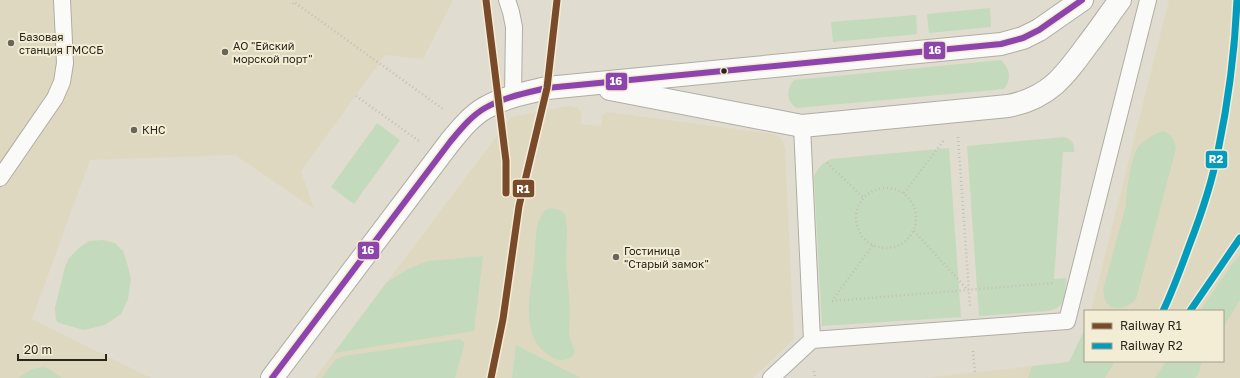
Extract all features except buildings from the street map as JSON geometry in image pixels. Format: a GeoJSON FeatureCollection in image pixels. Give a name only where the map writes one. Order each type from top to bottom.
{"type":"FeatureCollection","features":[{"type":"Feature","properties":{"kind":"street"},"geometry":{"type":"LineString","coordinates":[[272,378],[450,142],[464,126],[485,108],[499,101],[547,88],[1001,44],[1022,38],[1039,30],[1082,0]]}},
{"type":"Feature","properties":{"kind":"street"},"geometry":{"type":"LineString","coordinates":[[585,85],[802,126],[1018,104],[1045,92],[1071,68],[1120,0]]}},
{"type":"Feature","properties":{"kind":"lane"},"geometry":{"type":"LineString","coordinates":[[0,178],[55,98],[62,82],[65,63],[62,0]]}},
{"type":"Feature","properties":{"kind":"lane"},"geometry":{"type":"LineString","coordinates":[[507,0],[514,26],[513,96]]}},
{"type":"Feature","properties":{"kind":"lane"},"geometry":{"type":"LineString","coordinates":[[771,378],[812,340],[1067,321],[1148,0]]}},
{"type":"Feature","properties":{"kind":"lane"},"geometry":{"type":"LineString","coordinates":[[802,126],[812,340]]}},
{"type":"Feature","properties":{"kind":"path"},"geometry":{"type":"LineString","coordinates":[[293,4],[294,2],[447,112]]}},
{"type":"Feature","properties":{"kind":"path"},"geometry":{"type":"LineString","coordinates":[[356,96],[423,144]]}},
{"type":"Feature","properties":{"kind":"path"},"geometry":{"type":"LineString","coordinates":[[956,111],[975,373]]}},
{"type":"Feature","properties":{"kind":"path"},"geometry":{"type":"LineString","coordinates":[[904,193],[945,138]]}},
{"type":"Feature","properties":{"kind":"path"},"geometry":{"type":"LineString","coordinates":[[826,162],[864,198]]}},
{"type":"Feature","properties":{"kind":"path"},"geometry":{"type":"LineString","coordinates":[[884,188],[892,188],[904,193],[912,201],[916,210],[917,221],[914,231],[908,240],[899,246],[883,248],[873,245],[861,235],[856,221],[858,206],[864,198],[871,192],[884,188]]}},
{"type":"Feature","properties":{"kind":"path"},"geometry":{"type":"LineString","coordinates":[[914,231],[968,290]]}},
{"type":"Feature","properties":{"kind":"path"},"geometry":{"type":"LineString","coordinates":[[873,245],[831,301],[1077,281]]}},
{"type":"Feature","properties":{"kind":"shaded area","name":"АО \"Ейский морской порт\""},"geometry":{"type":"Polygon","coordinates":[[[0,0],[453,0],[423,59],[385,55],[301,171],[314,209],[235,155],[90,160],[32,319],[151,378],[0,378],[0,0]]]}},
{"type":"Feature","properties":{"kind":"shaded area"},"geometry":{"type":"Polygon","coordinates":[[[1169,0],[1240,0],[1240,378],[924,378],[1069,362],[1084,331],[1084,362],[1224,362],[1224,310],[1091,310],[1169,0]]]}},
{"type":"Feature","properties":{"kind":"shaded area"},"geometry":{"type":"Polygon","coordinates":[[[569,106],[578,108],[582,113],[581,124],[601,126],[602,116],[607,112],[774,134],[780,137],[785,148],[794,339],[753,378],[315,378],[511,117],[569,106]]]}},
{"type":"Feature","properties":{"kind":"green space"},"geometry":{"type":"Polygon","coordinates":[[[990,8],[991,27],[929,33],[927,14],[990,8]]]}},
{"type":"Feature","properties":{"kind":"green space"},"geometry":{"type":"Polygon","coordinates":[[[916,15],[917,34],[833,42],[831,22],[916,15]]]}},
{"type":"Feature","properties":{"kind":"green space"},"geometry":{"type":"Polygon","coordinates":[[[1001,60],[1009,74],[1007,85],[1004,89],[797,108],[793,105],[788,95],[791,84],[794,80],[1001,60]]]}},
{"type":"Feature","properties":{"kind":"green space"},"geometry":{"type":"Polygon","coordinates":[[[377,123],[400,140],[354,204],[331,187],[377,123]]]}},
{"type":"Feature","properties":{"kind":"green space"},"geometry":{"type":"Polygon","coordinates":[[[1163,131],[1169,134],[1172,138],[1176,149],[1136,299],[1125,307],[1112,307],[1105,300],[1103,290],[1126,205],[1131,165],[1139,146],[1156,133],[1163,131]]]}},
{"type":"Feature","properties":{"kind":"green space"},"geometry":{"type":"Polygon","coordinates":[[[1064,137],[1073,144],[1074,152],[1063,152],[1054,279],[1066,278],[1064,299],[1059,307],[1048,311],[979,316],[967,146],[1064,137]]]}},
{"type":"Feature","properties":{"kind":"green space"},"geometry":{"type":"Polygon","coordinates":[[[949,148],[961,317],[822,326],[814,177],[819,168],[831,159],[949,148]]]}},
{"type":"Feature","properties":{"kind":"green space"},"geometry":{"type":"Polygon","coordinates":[[[552,208],[560,210],[565,214],[567,230],[566,263],[570,308],[569,335],[575,352],[572,357],[564,360],[556,359],[550,356],[538,346],[533,336],[530,324],[529,298],[539,219],[547,209],[552,208]]]}},
{"type":"Feature","properties":{"kind":"green space"},"geometry":{"type":"Polygon","coordinates":[[[103,240],[115,243],[123,251],[131,279],[128,299],[121,314],[105,325],[84,330],[59,323],[56,320],[55,308],[65,267],[69,258],[80,247],[89,241],[103,240]]]}},
{"type":"Feature","properties":{"kind":"green space"},"geometry":{"type":"Polygon","coordinates":[[[1240,255],[1240,300],[1224,326],[1224,310],[1201,310],[1232,264],[1240,255]]]}},
{"type":"Feature","properties":{"kind":"green space"},"geometry":{"type":"Polygon","coordinates":[[[483,256],[474,331],[334,353],[387,282],[410,268],[428,261],[483,256]]]}},
{"type":"Feature","properties":{"kind":"green space"},"geometry":{"type":"Polygon","coordinates":[[[1084,331],[1084,362],[1114,362],[1105,378],[1028,378],[1032,366],[1069,362],[1084,331]]]}},
{"type":"Feature","properties":{"kind":"green space"},"geometry":{"type":"Polygon","coordinates":[[[460,339],[465,343],[455,378],[322,378],[335,360],[344,356],[460,339]]]}},
{"type":"Feature","properties":{"kind":"green space"},"geometry":{"type":"Polygon","coordinates":[[[516,345],[581,378],[512,378],[516,345]]]}},
{"type":"Feature","properties":{"kind":"green space"},"geometry":{"type":"Polygon","coordinates":[[[1165,362],[1202,362],[1199,373],[1195,378],[1155,378],[1165,362]]]}},
{"type":"Feature","properties":{"kind":"green space"},"geometry":{"type":"Polygon","coordinates":[[[44,367],[62,378],[19,378],[30,370],[44,367]]]}},
{"type":"Feature","properties":{"kind":"rail line","name":"R1"},"geometry":{"type":"LineString","coordinates":[[486,0],[506,161],[506,193]]}},
{"type":"Feature","properties":{"kind":"rail line","name":"R1"},"geometry":{"type":"LineString","coordinates":[[491,378],[503,319],[519,206],[547,88],[557,0]]}},
{"type":"Feature","properties":{"kind":"rail line","name":"R2"},"geometry":{"type":"LineString","coordinates":[[1163,310],[1198,223],[1216,163],[1225,114],[1235,38],[1237,0]]}},
{"type":"Feature","properties":{"kind":"rail line","name":"R2"},"geometry":{"type":"LineString","coordinates":[[1191,310],[1240,238]]}},
{"type":"Feature","properties":{"kind":"transit line","name":"16"},"geometry":{"type":"LineString","coordinates":[[272,378],[450,142],[470,119],[492,104],[515,96],[547,88],[1001,44],[1023,38],[1039,30],[1082,0]]}},
{"type":"Feature","properties":{"kind":"place","name":"Базовая станция ГМССБ"},"geometry":{"type":"Point","coordinates":[11,43]}},
{"type":"Feature","properties":{"kind":"place","name":"АО \"Ейский морской порт\""},"geometry":{"type":"Point","coordinates":[225,52]}},
{"type":"Feature","properties":{"kind":"place","name":"КНС"},"geometry":{"type":"Point","coordinates":[134,130]}},
{"type":"Feature","properties":{"kind":"place","name":"Гостиница \"Старый замок\""},"geometry":{"type":"Point","coordinates":[616,257]}}]}
